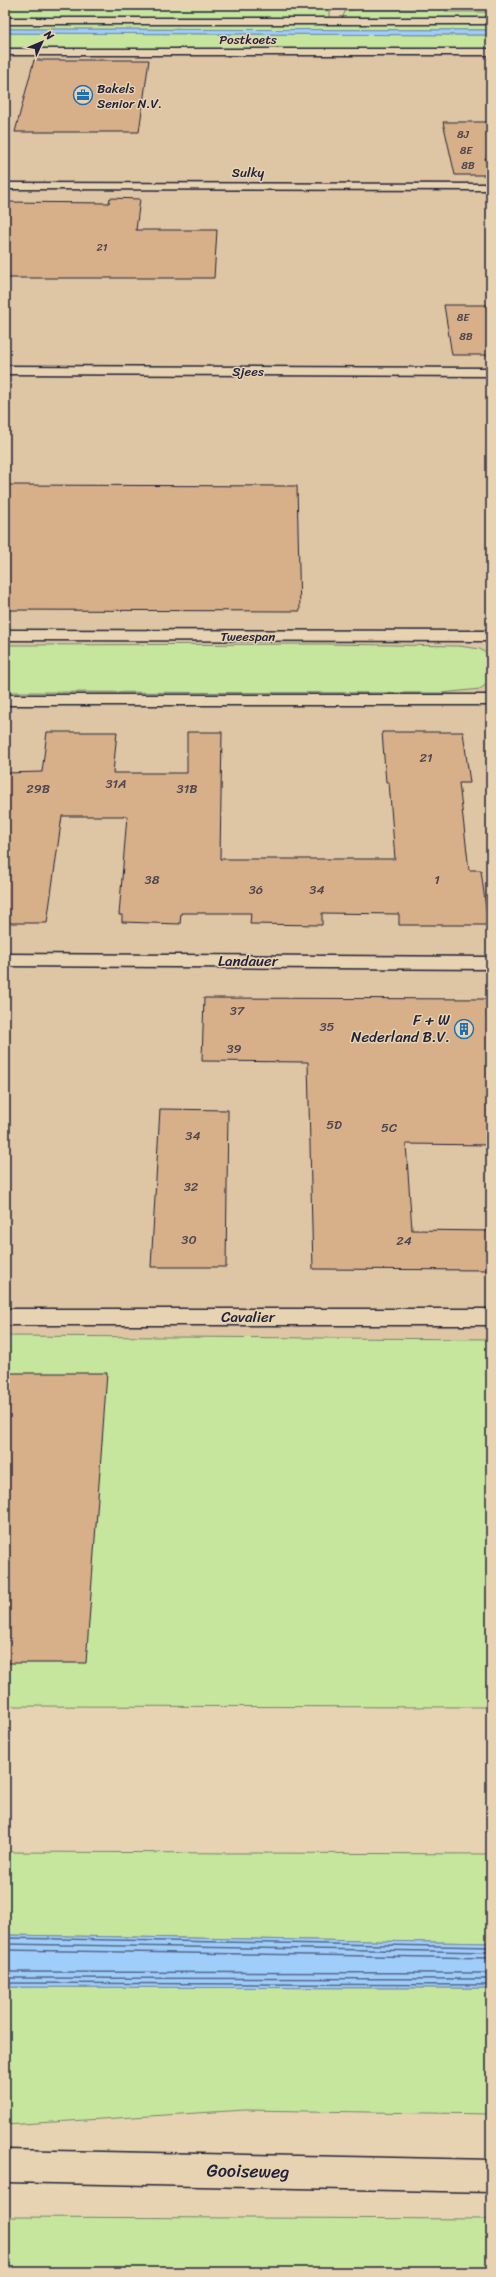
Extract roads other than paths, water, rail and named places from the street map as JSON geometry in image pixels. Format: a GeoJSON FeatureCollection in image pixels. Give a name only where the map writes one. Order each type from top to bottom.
{"type":"FeatureCollection","features":[{"type":"Feature","properties":{"kind":"main road"},"geometry":{"type":"LineString","coordinates":[[5,21],[491,21]]}},
{"type":"Feature","properties":{"kind":"main road","name":"Postkoets"},"geometry":{"type":"LineString","coordinates":[[5,52],[491,52]]}},
{"type":"Feature","properties":{"kind":"main road","name":"Sulky"},"geometry":{"type":"LineString","coordinates":[[5,186],[491,187]]}},
{"type":"Feature","properties":{"kind":"main road","name":"Sjees"},"geometry":{"type":"LineString","coordinates":[[5,370],[491,372]]}},
{"type":"Feature","properties":{"kind":"main road","name":"Tweespan"},"geometry":{"type":"LineString","coordinates":[[5,635],[491,636]]}},
{"type":"Feature","properties":{"kind":"main road"},"geometry":{"type":"LineString","coordinates":[[5,700],[491,700]]}},
{"type":"Feature","properties":{"kind":"main road","name":"Landauer"},"geometry":{"type":"LineString","coordinates":[[5,960],[491,962]]}},
{"type":"Feature","properties":{"kind":"main road","name":"Cavalier"},"geometry":{"type":"LineString","coordinates":[[5,1317],[491,1317]]}},
{"type":"Feature","properties":{"kind":"main road","name":"Gooiseweg"},"geometry":{"type":"LineString","coordinates":[[5,2166],[491,2176]]}},
{"type":"Feature","properties":{"kind":"water"},"geometry":{"type":"Polygon","coordinates":[[[5,29],[491,30],[491,35],[5,33],[5,29]]]}},
{"type":"Feature","properties":{"kind":"water"},"geometry":{"type":"Polygon","coordinates":[[[5,1935],[491,1943],[491,1988],[5,1987],[5,1935]]]}},
{"type":"Feature","properties":{"kind":"place","name":"Bakels Senior N.V."},"geometry":{"type":"Point","coordinates":[83,95]}},
{"type":"Feature","properties":{"kind":"place","name":"F + W Nederland B.V."},"geometry":{"type":"Point","coordinates":[464,1029]}}]}
